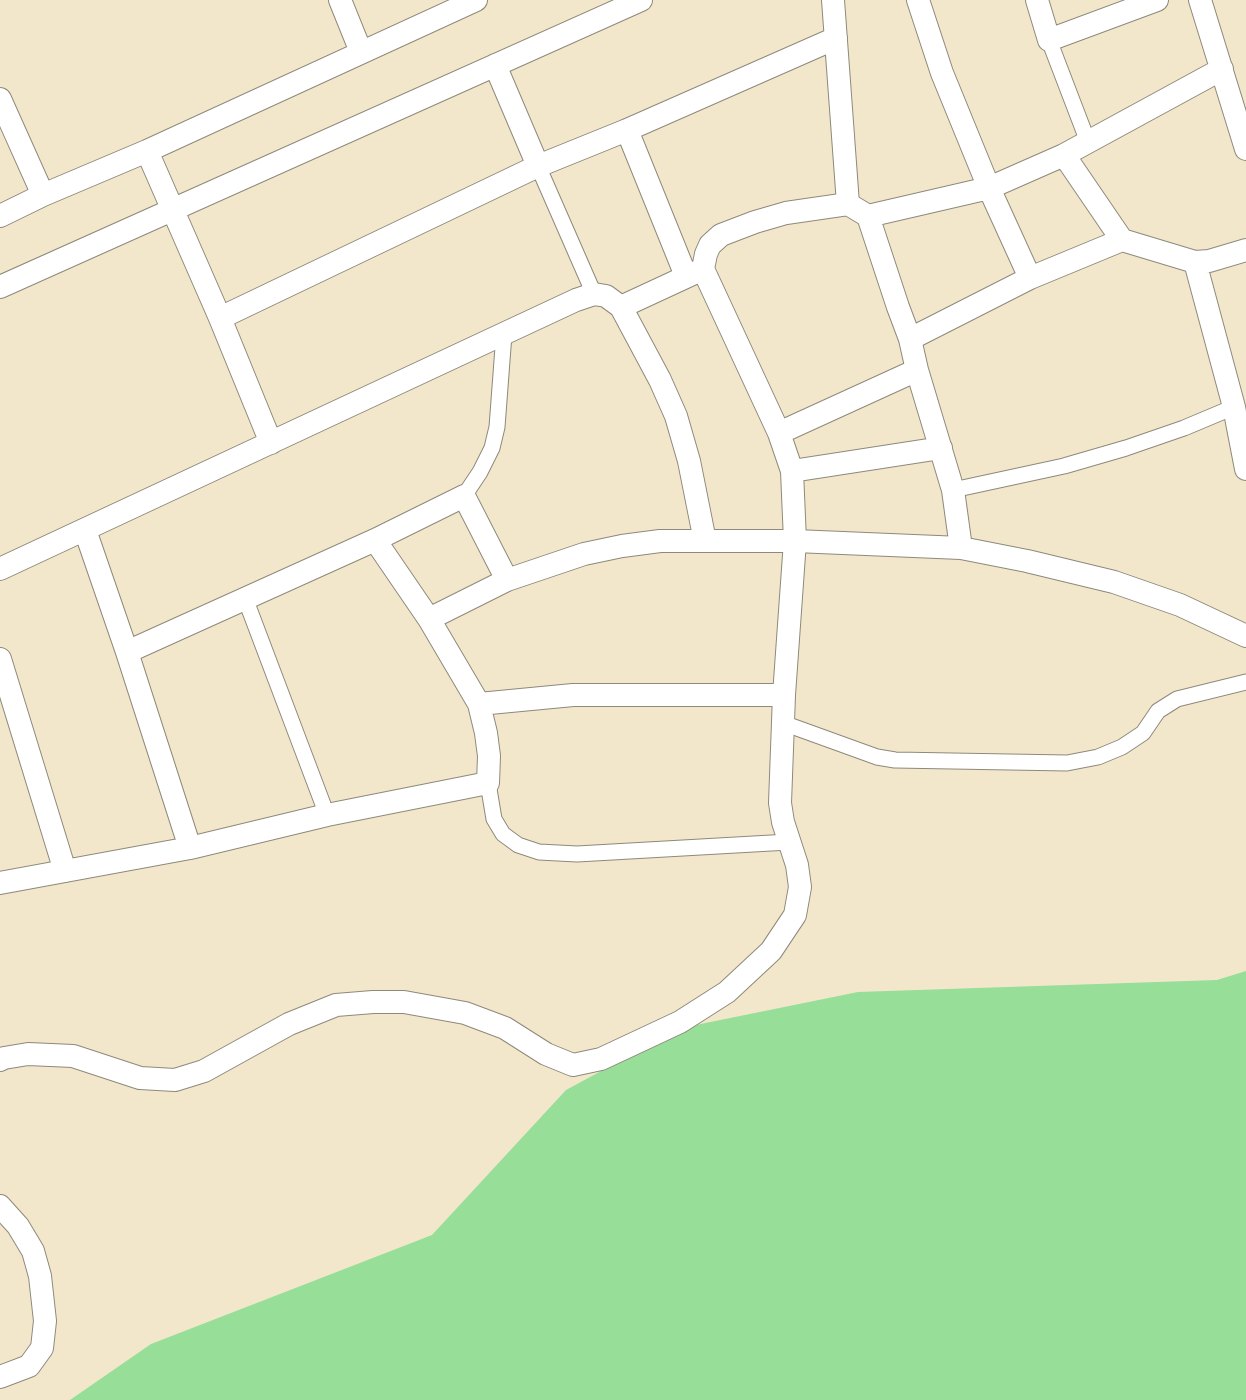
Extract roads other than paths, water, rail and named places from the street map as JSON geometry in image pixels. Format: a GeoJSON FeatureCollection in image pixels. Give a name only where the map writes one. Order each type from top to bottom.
{"type":"FeatureCollection","features":[{"type":"Feature","properties":{"kind":"street"},"geometry":{"type":"LineString","coordinates":[[340,0],[361,52]]}},
{"type":"Feature","properties":{"kind":"street"},"geometry":{"type":"LineString","coordinates":[[0,216],[43,195],[147,151],[476,0]]}},
{"type":"Feature","properties":{"kind":"street"},"geometry":{"type":"LineString","coordinates":[[0,287],[641,0]]}},
{"type":"Feature","properties":{"kind":"street"},"geometry":{"type":"LineString","coordinates":[[833,0],[848,204]]}},
{"type":"Feature","properties":{"kind":"street"},"geometry":{"type":"LineString","coordinates":[[918,0],[942,73],[989,188],[1030,278]]}},
{"type":"Feature","properties":{"kind":"street"},"geometry":{"type":"LineString","coordinates":[[1037,0],[1049,40],[1157,0]]}},
{"type":"Feature","properties":{"kind":"street"},"geometry":{"type":"LineString","coordinates":[[1200,0],[1246,149]]}},
{"type":"Feature","properties":{"kind":"street"},"geometry":{"type":"LineString","coordinates":[[220,318],[538,166],[627,130],[836,38]]}},
{"type":"Feature","properties":{"kind":"street"},"geometry":{"type":"LineString","coordinates":[[495,65],[538,166]]}},
{"type":"Feature","properties":{"kind":"street"},"geometry":{"type":"LineString","coordinates":[[868,216],[989,188],[1064,155],[1222,69]]}},
{"type":"Feature","properties":{"kind":"street"},"geometry":{"type":"LineString","coordinates":[[0,99],[43,195]]}},
{"type":"Feature","properties":{"kind":"street"},"geometry":{"type":"LineString","coordinates":[[0,1060],[28,1054],[73,1056],[140,1078],[175,1080],[204,1071],[289,1024],[336,1005],[373,1002],[404,1002],[465,1013],[505,1028],[546,1054],[573,1065],[601,1059],[680,1022],[727,992],[771,951],[795,915],[800,887],[798,865],[789,842],[780,803],[784,695],[795,541],[792,472],[779,432],[695,272],[627,130]]}},
{"type":"Feature","properties":{"kind":"street"},"geometry":{"type":"LineString","coordinates":[[147,151],[220,318],[271,443]]}},
{"type":"Feature","properties":{"kind":"street"},"geometry":{"type":"LineString","coordinates":[[1064,155],[1122,240],[1195,262],[1209,261],[1246,250]]}},
{"type":"Feature","properties":{"kind":"street"},"geometry":{"type":"LineString","coordinates":[[621,306],[695,272],[710,245],[721,235],[755,222],[786,213],[848,204],[868,216],[910,339],[917,370],[953,490],[961,548]]}},
{"type":"Feature","properties":{"kind":"street"},"geometry":{"type":"LineString","coordinates":[[910,339],[1030,278],[1122,240]]}},
{"type":"Feature","properties":{"kind":"street"},"geometry":{"type":"LineString","coordinates":[[1195,262],[1234,407],[1246,469]]}},
{"type":"Feature","properties":{"kind":"street"},"geometry":{"type":"LineString","coordinates":[[0,569],[576,300],[594,294],[606,296],[621,306],[660,380],[676,416],[689,461],[706,541]]}},
{"type":"Feature","properties":{"kind":"street"},"geometry":{"type":"LineString","coordinates":[[779,432],[917,370]]}},
{"type":"Feature","properties":{"kind":"street"},"geometry":{"type":"LineString","coordinates":[[792,472],[941,448]]}},
{"type":"Feature","properties":{"kind":"street"},"geometry":{"type":"LineString","coordinates":[[127,652],[375,540],[464,496],[507,580]]}},
{"type":"Feature","properties":{"kind":"street"},"geometry":{"type":"LineString","coordinates":[[85,530],[127,652],[190,848]]}},
{"type":"Feature","properties":{"kind":"street"},"geometry":{"type":"LineString","coordinates":[[0,883],[190,848],[327,815],[488,783],[489,756],[486,733],[479,704],[429,620],[375,540]]}},
{"type":"Feature","properties":{"kind":"street"},"geometry":{"type":"LineString","coordinates":[[429,620],[507,580],[584,554],[622,546],[660,541],[795,541],[961,548],[1027,561],[1114,582],[1180,605],[1246,636]]}},
{"type":"Feature","properties":{"kind":"street"},"geometry":{"type":"LineString","coordinates":[[0,659],[65,871]]}},
{"type":"Feature","properties":{"kind":"street"},"geometry":{"type":"LineString","coordinates":[[479,704],[573,695],[784,695]]}},
{"type":"Feature","properties":{"kind":"street"},"geometry":{"type":"LineString","coordinates":[[0,1206],[18,1226],[33,1251],[40,1276],[45,1321],[42,1348],[29,1366],[0,1377]]}},
{"type":"Feature","properties":{"kind":"lane"},"geometry":{"type":"LineString","coordinates":[[1049,40],[1088,142]]}},
{"type":"Feature","properties":{"kind":"lane"},"geometry":{"type":"LineString","coordinates":[[538,166],[594,294]]}},
{"type":"Feature","properties":{"kind":"lane"},"geometry":{"type":"LineString","coordinates":[[464,496],[480,472],[492,448],[497,427],[504,334]]}},
{"type":"Feature","properties":{"kind":"lane"},"geometry":{"type":"LineString","coordinates":[[953,490],[1064,466],[1126,448],[1184,428],[1234,407]]}},
{"type":"Feature","properties":{"kind":"lane"},"geometry":{"type":"LineString","coordinates":[[245,598],[327,815]]}},
{"type":"Feature","properties":{"kind":"lane"},"geometry":{"type":"LineString","coordinates":[[783,723],[877,757],[895,760],[1067,763],[1098,757],[1122,747],[1143,733],[1158,711],[1177,699],[1246,682]]}},
{"type":"Feature","properties":{"kind":"lane"},"geometry":{"type":"LineString","coordinates":[[488,783],[494,819],[503,834],[518,844],[539,852],[577,854],[789,842]]}}]}
